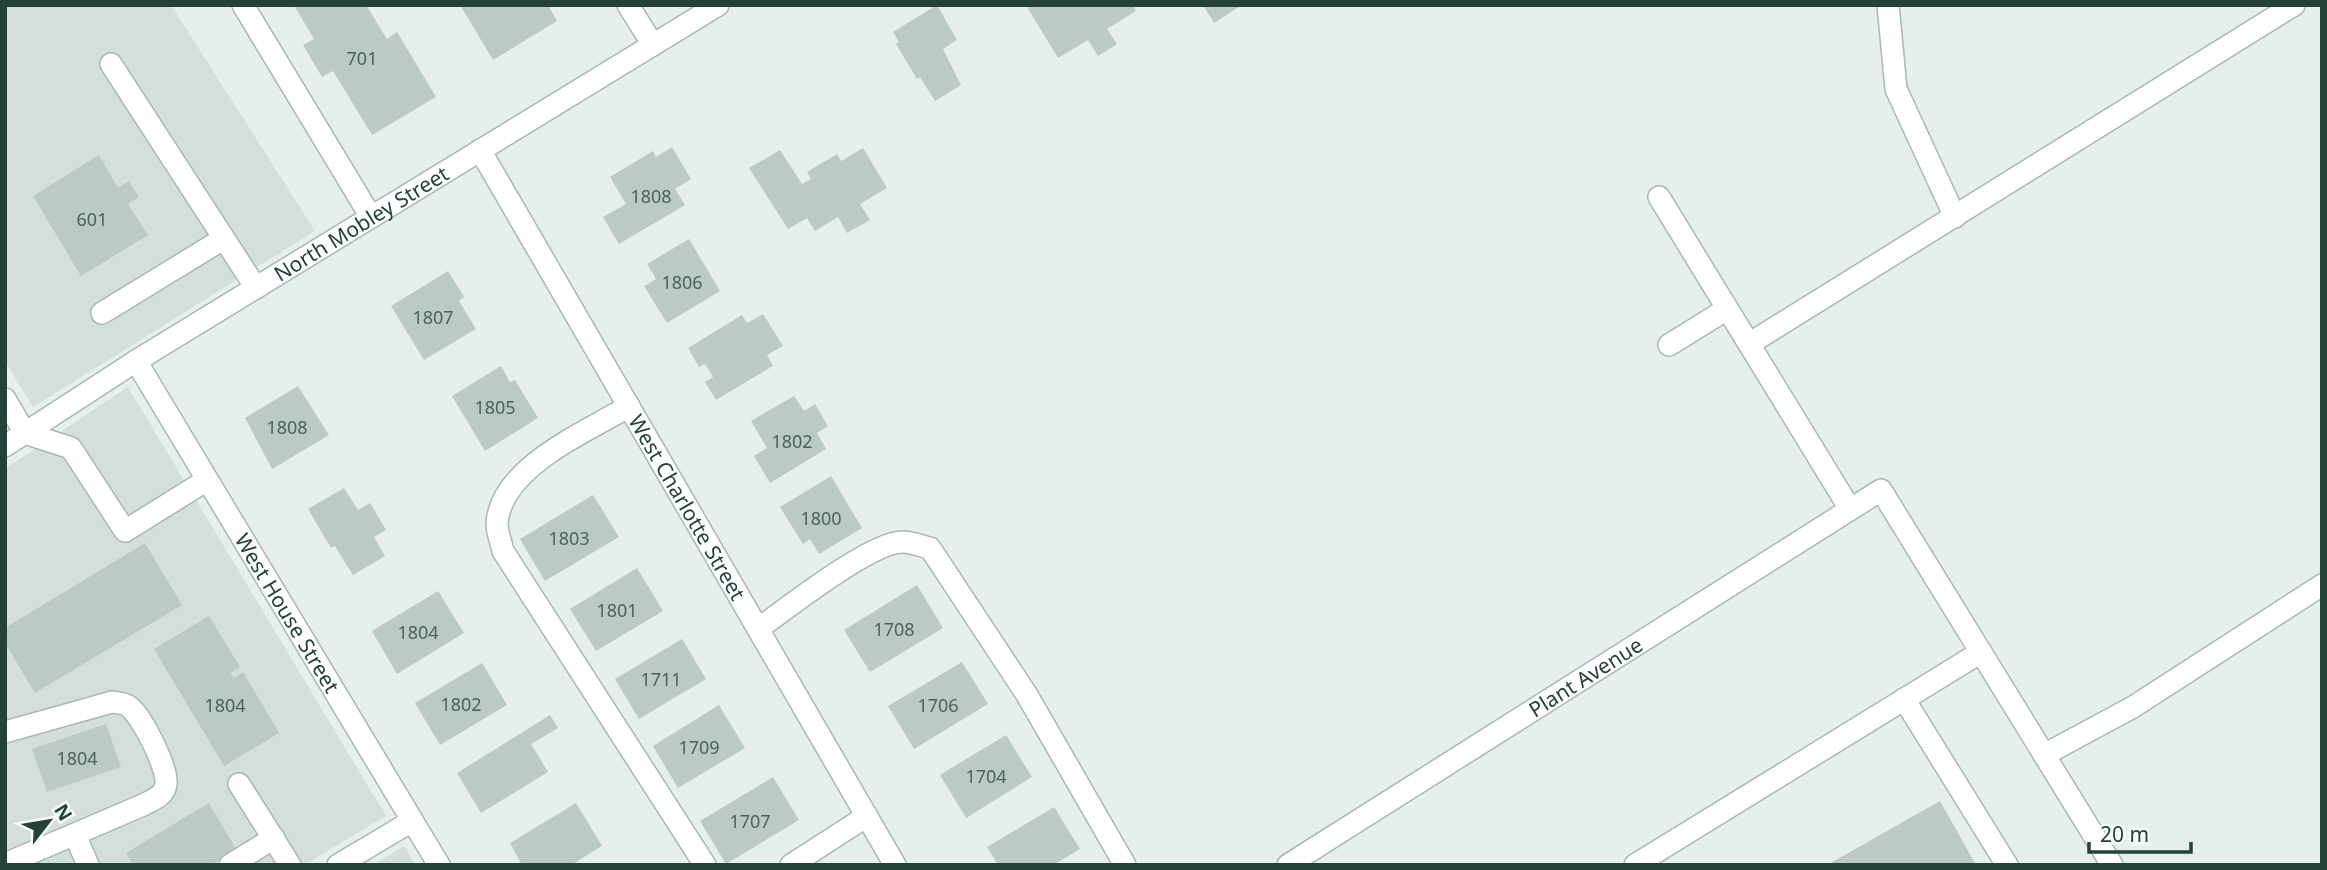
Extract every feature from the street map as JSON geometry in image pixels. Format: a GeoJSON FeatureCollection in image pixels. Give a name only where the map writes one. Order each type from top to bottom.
{"type":"FeatureCollection","features":[{"type":"Feature","properties":{"kind":"street"},"geometry":{"type":"LineString","coordinates":[[243,5],[371,217]]}},
{"type":"Feature","properties":{"kind":"street"},"geometry":{"type":"LineString","coordinates":[[628,5],[653,45]]}},
{"type":"Feature","properties":{"kind":"street","name":"North Mobley Street"},"geometry":{"type":"LineString","coordinates":[[5,446],[136,361],[718,5]]}},
{"type":"Feature","properties":{"kind":"street"},"geometry":{"type":"LineString","coordinates":[[1888,5],[1896,89],[1955,217]]}},
{"type":"Feature","properties":{"kind":"street"},"geometry":{"type":"LineString","coordinates":[[1749,344],[2294,5]]}},
{"type":"Feature","properties":{"kind":"street"},"geometry":{"type":"LineString","coordinates":[[111,64],[256,288]]}},
{"type":"Feature","properties":{"kind":"street","name":"West Charlotte Street"},"geometry":{"type":"LineString","coordinates":[[480,150],[895,865]]}},
{"type":"Feature","properties":{"kind":"street"},"geometry":{"type":"LineString","coordinates":[[1659,197],[1850,509]]}},
{"type":"Feature","properties":{"kind":"street"},"geometry":{"type":"LineString","coordinates":[[102,313],[223,239]]}},
{"type":"Feature","properties":{"kind":"street"},"geometry":{"type":"LineString","coordinates":[[1669,345],[1727,309]]}},
{"type":"Feature","properties":{"kind":"street","name":"West House Street"},"geometry":{"type":"LineString","coordinates":[[136,361],[439,865]]}},
{"type":"Feature","properties":{"kind":"street"},"geometry":{"type":"LineString","coordinates":[[5,400],[25,433],[71,448],[125,531],[207,480]]}},
{"type":"Feature","properties":{"kind":"street"},"geometry":{"type":"LineString","coordinates":[[629,407],[528,467],[505,494],[497,525],[503,551],[705,865]]}},
{"type":"Feature","properties":{"kind":"street","name":"Plant Avenue"},"geometry":{"type":"LineString","coordinates":[[1288,865],[1881,490],[1981,652]]}},
{"type":"Feature","properties":{"kind":"street"},"geometry":{"type":"LineString","coordinates":[[758,629],[821,584],[876,551],[901,542],[930,548],[1027,695],[1125,865]]}},
{"type":"Feature","properties":{"kind":"street"},"geometry":{"type":"LineString","coordinates":[[2044,755],[2133,707],[2322,584]]}},
{"type":"Feature","properties":{"kind":"street"},"geometry":{"type":"LineString","coordinates":[[1635,865],[1659,859],[1904,699],[1981,652],[2112,865]]}},
{"type":"Feature","properties":{"kind":"street"},"geometry":{"type":"LineString","coordinates":[[1904,699],[2007,865]]}},
{"type":"Feature","properties":{"kind":"street"},"geometry":{"type":"LineString","coordinates":[[5,732],[112,702],[127,705],[139,716],[163,766],[166,784],[161,796],[5,864]]}},
{"type":"Feature","properties":{"kind":"street"},"geometry":{"type":"LineString","coordinates":[[239,784],[290,865]]}},
{"type":"Feature","properties":{"kind":"street"},"geometry":{"type":"LineString","coordinates":[[791,865],[867,816]]}},
{"type":"Feature","properties":{"kind":"street"},"geometry":{"type":"LineString","coordinates":[[338,865],[412,821]]}},
{"type":"Feature","properties":{"kind":"street"},"geometry":{"type":"LineString","coordinates":[[75,835],[88,865]]}},
{"type":"Feature","properties":{"kind":"street"},"geometry":{"type":"LineString","coordinates":[[230,865],[274,838]]}},
{"type":"Feature","properties":{"kind":"shaded area"},"geometry":{"type":"Polygon","coordinates":[[[5,5],[171,5],[315,231],[33,407],[5,361],[5,5]]]}},
{"type":"Feature","properties":{"kind":"shaded area"},"geometry":{"type":"Polygon","coordinates":[[[128,387],[386,816],[304,865],[7,865],[5,469],[128,387]]]}},
{"type":"Feature","properties":{"kind":"shaded area"},"geometry":{"type":"Polygon","coordinates":[[[404,846],[415,865],[373,865],[404,846]]]}},
{"type":"Feature","properties":{"kind":"building"},"geometry":{"type":"Polygon","coordinates":[[[294,5],[366,5],[387,39],[397,32],[436,97],[372,135],[333,71],[322,77],[303,45],[314,39],[294,5]]]}},
{"type":"Feature","properties":{"kind":"building"},"geometry":{"type":"Polygon","coordinates":[[[460,5],[548,5],[557,21],[493,60],[460,5]]]}},
{"type":"Feature","properties":{"kind":"building"},"geometry":{"type":"Polygon","coordinates":[[[937,5],[957,40],[943,49],[961,85],[935,101],[920,77],[917,79],[896,44],[899,42],[893,32],[937,5]]]}},
{"type":"Feature","properties":{"kind":"building"},"geometry":{"type":"Polygon","coordinates":[[[1026,5],[1133,5],[1136,11],[1107,29],[1117,44],[1098,56],[1088,40],[1058,58],[1026,5]]]}},
{"type":"Feature","properties":{"kind":"building"},"geometry":{"type":"Polygon","coordinates":[[[1203,5],[1242,5],[1214,23],[1203,5]]]}},
{"type":"Feature","properties":{"kind":"building"},"geometry":{"type":"Polygon","coordinates":[[[672,147],[691,179],[675,189],[685,205],[619,244],[603,217],[626,204],[610,177],[653,151],[656,157],[672,147]]]}},
{"type":"Feature","properties":{"kind":"building"},"geometry":{"type":"Polygon","coordinates":[[[863,148],[887,188],[860,204],[870,220],[847,233],[838,217],[815,231],[807,218],[788,229],[749,168],[780,150],[802,184],[811,179],[807,172],[837,154],[841,161],[863,148]]]}},
{"type":"Feature","properties":{"kind":"building"},"geometry":{"type":"Polygon","coordinates":[[[99,155],[118,188],[129,181],[139,197],[128,204],[148,235],[81,276],[33,196],[99,155]]]}},
{"type":"Feature","properties":{"kind":"building"},"geometry":{"type":"Polygon","coordinates":[[[689,239],[720,291],[667,323],[644,286],[656,279],[647,264],[689,239]]]}},
{"type":"Feature","properties":{"kind":"building"},"geometry":{"type":"Polygon","coordinates":[[[448,271],[464,297],[459,301],[476,329],[424,360],[391,306],[448,271]]]}},
{"type":"Feature","properties":{"kind":"building"},"geometry":{"type":"Polygon","coordinates":[[[763,314],[783,346],[767,355],[773,366],[716,400],[705,382],[713,377],[705,364],[699,367],[688,348],[742,315],[747,323],[763,314]]]}},
{"type":"Feature","properties":{"kind":"building"},"geometry":{"type":"Polygon","coordinates":[[[501,366],[510,382],[515,380],[538,418],[485,451],[452,396],[501,366]]]}},
{"type":"Feature","properties":{"kind":"building"},"geometry":{"type":"Polygon","coordinates":[[[298,386],[329,435],[272,469],[245,418],[298,386]]]}},
{"type":"Feature","properties":{"kind":"building"},"geometry":{"type":"Polygon","coordinates":[[[794,396],[804,411],[815,404],[828,426],[817,433],[826,449],[770,483],[754,456],[767,448],[751,421],[794,396]]]}},
{"type":"Feature","properties":{"kind":"building"},"geometry":{"type":"Polygon","coordinates":[[[831,476],[862,528],[819,554],[810,539],[803,544],[780,507],[831,476]]]}},
{"type":"Feature","properties":{"kind":"building"},"geometry":{"type":"Polygon","coordinates":[[[344,488],[358,510],[370,503],[386,530],[374,537],[385,556],[353,575],[335,546],[331,548],[308,509],[344,488]]]}},
{"type":"Feature","properties":{"kind":"building"},"geometry":{"type":"Polygon","coordinates":[[[593,495],[619,537],[545,581],[520,539],[593,495]]]}},
{"type":"Feature","properties":{"kind":"building"},"geometry":{"type":"Polygon","coordinates":[[[145,543],[182,605],[35,693],[5,643],[5,628],[145,543]]]}},
{"type":"Feature","properties":{"kind":"building"},"geometry":{"type":"Polygon","coordinates":[[[637,568],[663,611],[596,651],[570,609],[637,568]]]}},
{"type":"Feature","properties":{"kind":"building"},"geometry":{"type":"Polygon","coordinates":[[[917,585],[943,628],[870,672],[844,630],[917,585]]]}},
{"type":"Feature","properties":{"kind":"building"},"geometry":{"type":"Polygon","coordinates":[[[438,591],[464,633],[397,674],[372,631],[438,591]]]}},
{"type":"Feature","properties":{"kind":"building"},"geometry":{"type":"Polygon","coordinates":[[[209,616],[240,667],[230,673],[234,678],[243,672],[279,733],[224,766],[154,649],[209,616]]]}},
{"type":"Feature","properties":{"kind":"building"},"geometry":{"type":"Polygon","coordinates":[[[682,639],[706,679],[639,719],[615,679],[682,639]]]}},
{"type":"Feature","properties":{"kind":"building"},"geometry":{"type":"Polygon","coordinates":[[[962,662],[988,704],[914,749],[888,706],[962,662]]]}},
{"type":"Feature","properties":{"kind":"building"},"geometry":{"type":"Polygon","coordinates":[[[482,663],[507,705],[440,745],[415,703],[482,663]]]}},
{"type":"Feature","properties":{"kind":"building"},"geometry":{"type":"Polygon","coordinates":[[[719,705],[745,748],[678,788],[653,746],[719,705]]]}},
{"type":"Feature","properties":{"kind":"building"},"geometry":{"type":"Polygon","coordinates":[[[550,715],[558,728],[531,744],[548,772],[481,813],[457,773],[550,715]]]}},
{"type":"Feature","properties":{"kind":"building"},"geometry":{"type":"Polygon","coordinates":[[[106,724],[121,767],[47,792],[32,749],[106,724]]]}},
{"type":"Feature","properties":{"kind":"building"},"geometry":{"type":"Polygon","coordinates":[[[1006,735],[1032,777],[966,818],[940,775],[1006,735]]]}},
{"type":"Feature","properties":{"kind":"building"},"geometry":{"type":"Polygon","coordinates":[[[773,777],[799,820],[726,864],[700,821],[773,777]]]}},
{"type":"Feature","properties":{"kind":"building"},"geometry":{"type":"Polygon","coordinates":[[[1940,801],[1976,865],[1827,865],[1940,801]]]}},
{"type":"Feature","properties":{"kind":"building"},"geometry":{"type":"Polygon","coordinates":[[[209,803],[239,854],[222,864],[219,860],[212,865],[133,865],[126,853],[209,803]]]}},
{"type":"Feature","properties":{"kind":"building"},"geometry":{"type":"Polygon","coordinates":[[[576,803],[602,846],[571,865],[522,865],[510,843],[576,803]]]}},
{"type":"Feature","properties":{"kind":"building"},"geometry":{"type":"Polygon","coordinates":[[[1054,807],[1080,849],[1053,865],[998,865],[987,847],[1054,807]]]}}]}
